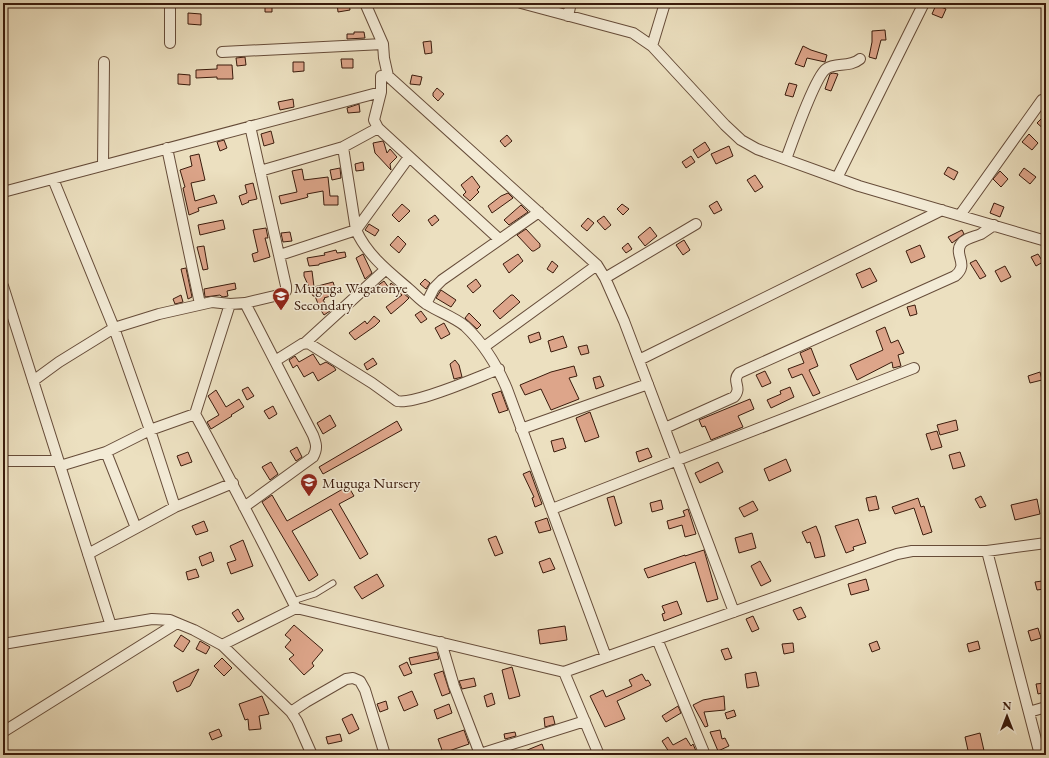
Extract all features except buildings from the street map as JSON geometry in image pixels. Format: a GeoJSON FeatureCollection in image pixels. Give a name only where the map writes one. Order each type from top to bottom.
{"type":"FeatureCollection","features":[{"type":"Feature","properties":{"kind":"street"},"geometry":{"type":"LineString","coordinates":[[170,3],[170,43]]}},
{"type":"Feature","properties":{"kind":"street"},"geometry":{"type":"LineString","coordinates":[[365,3],[383,44],[388,76],[598,265],[624,321],[734,612]]}},
{"type":"Feature","properties":{"kind":"street"},"geometry":{"type":"LineString","coordinates":[[521,3],[633,33],[652,46],[725,125],[741,140],[757,149],[866,188],[1046,241]]}},
{"type":"Feature","properties":{"kind":"street"},"geometry":{"type":"LineString","coordinates":[[568,16],[571,3]]}},
{"type":"Feature","properties":{"kind":"street"},"geometry":{"type":"LineString","coordinates":[[652,46],[665,3]]}},
{"type":"Feature","properties":{"kind":"street"},"geometry":{"type":"LineString","coordinates":[[837,178],[924,3]]}},
{"type":"Feature","properties":{"kind":"street"},"geometry":{"type":"LineString","coordinates":[[222,52],[383,44]]}},
{"type":"Feature","properties":{"kind":"street"},"geometry":{"type":"LineString","coordinates":[[786,159],[813,91],[824,70],[829,67],[855,63],[860,59]]}},
{"type":"Feature","properties":{"kind":"street"},"geometry":{"type":"LineString","coordinates":[[104,62],[104,165]]}},
{"type":"Feature","properties":{"kind":"street"},"geometry":{"type":"LineString","coordinates":[[388,76],[381,76],[381,92],[374,120],[378,128],[500,239]]}},
{"type":"Feature","properties":{"kind":"street"},"geometry":{"type":"LineString","coordinates":[[3,192],[381,92]]}},
{"type":"Feature","properties":{"kind":"street"},"geometry":{"type":"LineString","coordinates":[[960,215],[1042,100]]}},
{"type":"Feature","properties":{"kind":"street"},"geometry":{"type":"LineString","coordinates":[[33,381],[114,328],[159,314],[200,304],[212,302],[230,304],[245,303],[283,294],[286,291],[280,255],[250,126]]}},
{"type":"Feature","properties":{"kind":"street"},"geometry":{"type":"LineString","coordinates":[[260,171],[344,147],[378,128]]}},
{"type":"Feature","properties":{"kind":"street"},"geometry":{"type":"LineString","coordinates":[[344,147],[356,230],[361,241],[386,269],[426,304],[464,325],[484,347],[499,369],[606,657]]}},
{"type":"Feature","properties":{"kind":"street"},"geometry":{"type":"LineString","coordinates":[[167,148],[200,304]]}},
{"type":"Feature","properties":{"kind":"street"},"geometry":{"type":"LineString","coordinates":[[280,255],[356,230],[409,157]]}},
{"type":"Feature","properties":{"kind":"street"},"geometry":{"type":"LineString","coordinates":[[53,178],[114,328],[150,430],[175,508]]}},
{"type":"Feature","properties":{"kind":"street"},"geometry":{"type":"LineString","coordinates":[[639,360],[942,210]]}},
{"type":"Feature","properties":{"kind":"street"},"geometry":{"type":"LineString","coordinates":[[426,304],[434,288],[442,280],[539,212]]}},
{"type":"Feature","properties":{"kind":"street"},"geometry":{"type":"LineString","coordinates":[[605,278],[696,224]]}},
{"type":"Feature","properties":{"kind":"street"},"geometry":{"type":"LineString","coordinates":[[665,428],[734,397],[738,388],[735,380],[739,374],[956,276],[961,272],[962,267],[959,249],[961,243],[994,225]]}},
{"type":"Feature","properties":{"kind":"street"},"geometry":{"type":"LineString","coordinates":[[484,347],[598,265]]}},
{"type":"Feature","properties":{"kind":"street"},"geometry":{"type":"LineString","coordinates":[[275,361],[305,343],[386,269]]}},
{"type":"Feature","properties":{"kind":"street"},"geometry":{"type":"LineString","coordinates":[[3,286],[111,626]]}},
{"type":"Feature","properties":{"kind":"street"},"geometry":{"type":"LineString","coordinates":[[244,507],[313,457],[317,450],[317,444],[313,435],[245,303]]}},
{"type":"Feature","properties":{"kind":"street"},"geometry":{"type":"LineString","coordinates":[[230,304],[195,414],[233,483],[294,604]]}},
{"type":"Feature","properties":{"kind":"street"},"geometry":{"type":"LineString","coordinates":[[305,343],[311,344],[397,401],[401,402],[419,399],[499,369]]}},
{"type":"Feature","properties":{"kind":"street"},"geometry":{"type":"LineString","coordinates":[[552,509],[914,368]]}},
{"type":"Feature","properties":{"kind":"street"},"geometry":{"type":"LineString","coordinates":[[521,428],[648,384]]}},
{"type":"Feature","properties":{"kind":"street"},"geometry":{"type":"LineString","coordinates":[[3,461],[59,464],[106,452],[150,430],[195,414]]}},
{"type":"Feature","properties":{"kind":"street"},"geometry":{"type":"LineString","coordinates":[[106,452],[136,528]]}},
{"type":"Feature","properties":{"kind":"street"},"geometry":{"type":"LineString","coordinates":[[88,554],[175,508],[233,483]]}},
{"type":"Feature","properties":{"kind":"street"},"geometry":{"type":"LineString","coordinates":[[222,646],[294,604],[564,672],[897,554],[912,551],[987,551],[1046,543]]}},
{"type":"Feature","properties":{"kind":"street"},"geometry":{"type":"LineString","coordinates":[[987,551],[1040,755]]}},
{"type":"Feature","properties":{"kind":"street"},"geometry":{"type":"LineString","coordinates":[[3,644],[152,619],[170,620],[194,630],[222,646],[291,712],[297,721],[312,755]]}},
{"type":"Feature","properties":{"kind":"street"},"geometry":{"type":"LineString","coordinates":[[3,732],[177,623]]}},
{"type":"Feature","properties":{"kind":"street"},"geometry":{"type":"LineString","coordinates":[[657,639],[705,755]]}},
{"type":"Feature","properties":{"kind":"street"},"geometry":{"type":"LineString","coordinates":[[441,642],[454,686],[478,755],[585,722]]}},
{"type":"Feature","properties":{"kind":"street"},"geometry":{"type":"LineString","coordinates":[[564,672],[598,755]]}},
{"type":"Feature","properties":{"kind":"street"},"geometry":{"type":"LineString","coordinates":[[291,712],[346,679],[353,678],[360,682],[365,690],[385,755]]}},
{"type":"Feature","properties":{"kind":"street"},"geometry":{"type":"LineString","coordinates":[[1029,712],[1046,706]]}},
{"type":"Feature","properties":{"kind":"lane"},"geometry":{"type":"LineString","coordinates":[[294,604],[333,583]]}},
{"type":"Feature","properties":{"kind":"place","name":"Muguga Wagatonye Secondary"},"geometry":{"type":"Point","coordinates":[281,311]}},
{"type":"Feature","properties":{"kind":"place","name":"Muguga Nursery"},"geometry":{"type":"Point","coordinates":[309,497]}}]}
